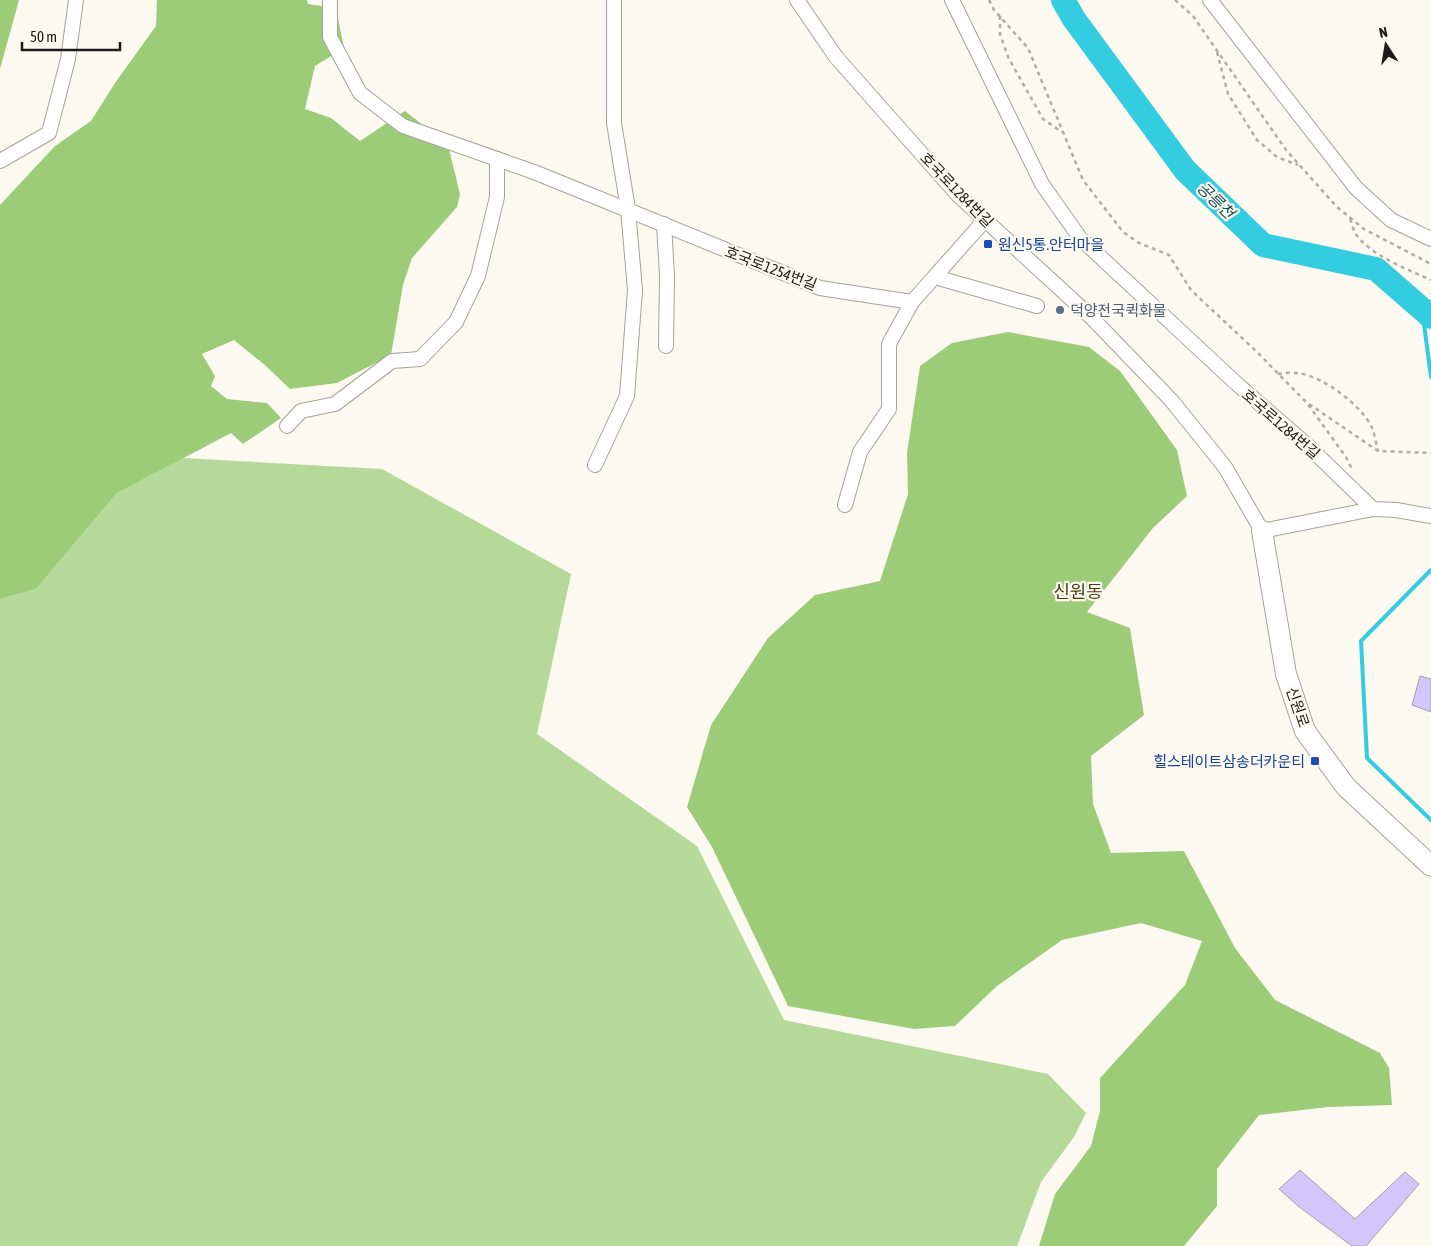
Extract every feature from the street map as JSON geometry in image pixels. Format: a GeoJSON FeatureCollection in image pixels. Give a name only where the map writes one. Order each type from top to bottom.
{"type":"FeatureCollection","features":[{"type":"Feature","properties":{"kind":"street"},"geometry":{"type":"LineString","coordinates":[[0,162],[50,133],[68,59],[76,0]]}},
{"type":"Feature","properties":{"kind":"street","name":"호국로1254번길"},"geometry":{"type":"LineString","coordinates":[[330,0],[330,37],[360,93],[403,126],[497,158],[628,209],[820,288],[912,302]]}},
{"type":"Feature","properties":{"kind":"street"},"geometry":{"type":"LineString","coordinates":[[595,465],[627,396],[635,290],[628,209],[614,123],[614,0]]}},
{"type":"Feature","properties":{"kind":"street","name":"호국로1284번길"},"geometry":{"type":"LineString","coordinates":[[797,0],[836,57],[958,196],[1090,316],[1171,400],[1225,467],[1262,530]]}},
{"type":"Feature","properties":{"kind":"street","name":"호국로1284번길"},"geometry":{"type":"LineString","coordinates":[[952,0],[1042,184],[1080,238],[1237,384],[1307,445],[1373,509]]}},
{"type":"Feature","properties":{"kind":"street"},"geometry":{"type":"LineString","coordinates":[[1210,0],[1356,188],[1391,220],[1431,239]]}},
{"type":"Feature","properties":{"kind":"street"},"geometry":{"type":"LineString","coordinates":[[287,426],[301,410],[335,404],[392,361],[420,359],[456,322],[478,276],[497,197],[497,158]]}},
{"type":"Feature","properties":{"kind":"street"},"geometry":{"type":"LineString","coordinates":[[845,505],[860,452],[889,409],[889,344],[912,302],[985,220]]}},
{"type":"Feature","properties":{"kind":"street"},"geometry":{"type":"LineString","coordinates":[[664,224],[667,275],[666,346]]}},
{"type":"Feature","properties":{"kind":"street"},"geometry":{"type":"LineString","coordinates":[[935,277],[1037,306]]}},
{"type":"Feature","properties":{"kind":"street"},"geometry":{"type":"LineString","coordinates":[[1262,530],[1373,509],[1396,510],[1431,516]]}},
{"type":"Feature","properties":{"kind":"street","name":"신원로"},"geometry":{"type":"LineString","coordinates":[[1262,530],[1286,674],[1305,730],[1346,788],[1431,866]]}},
{"type":"Feature","properties":{"kind":"path"},"geometry":{"type":"LineString","coordinates":[[989,0],[994,10],[1028,48],[1083,180],[1123,232],[1139,243],[1169,255],[1191,290],[1308,403],[1378,451],[1431,453]]}},
{"type":"Feature","properties":{"kind":"path"},"geometry":{"type":"LineString","coordinates":[[1175,0],[1193,16],[1286,150],[1337,207],[1364,229],[1431,264]]}},
{"type":"Feature","properties":{"kind":"path"},"geometry":{"type":"LineString","coordinates":[[1000,16],[1000,34],[1008,57],[1043,119],[1064,133]]}},
{"type":"Feature","properties":{"kind":"path"},"geometry":{"type":"LineString","coordinates":[[1216,48],[1228,94],[1257,140],[1276,157],[1300,165]]}},
{"type":"Feature","properties":{"kind":"path"},"geometry":{"type":"LineString","coordinates":[[1350,217],[1354,232],[1366,246],[1401,267],[1431,280]]}},
{"type":"Feature","properties":{"kind":"path"},"geometry":{"type":"LineString","coordinates":[[1278,374],[1298,373],[1315,378],[1347,398],[1372,428],[1378,451]]}},
{"type":"Feature","properties":{"kind":"path"},"geometry":{"type":"LineString","coordinates":[[1308,403],[1346,457],[1355,474]]}},
{"type":"Feature","properties":{"kind":"green space"},"geometry":{"type":"Polygon","coordinates":[[[0,0],[19,0],[0,69],[0,0]]]}},
{"type":"Feature","properties":{"kind":"green space"},"geometry":{"type":"Polygon","coordinates":[[[157,0],[307,0],[308,4],[336,8],[344,48],[315,66],[305,109],[331,118],[360,141],[405,111],[448,145],[460,194],[457,207],[412,258],[403,285],[391,355],[337,383],[290,389],[266,366],[234,340],[202,354],[215,376],[211,386],[227,399],[267,403],[281,418],[243,444],[231,433],[117,493],[36,589],[0,599],[0,205],[55,146],[91,121],[115,83],[156,26],[157,0]]]}},
{"type":"Feature","properties":{"kind":"green space"},"geometry":{"type":"Polygon","coordinates":[[[1008,332],[1089,347],[1120,371],[1177,450],[1187,496],[1153,528],[1087,612],[1130,628],[1144,715],[1091,756],[1093,804],[1111,853],[1184,851],[1235,948],[1275,1000],[1380,1053],[1389,1068],[1392,1105],[1328,1107],[1259,1115],[1217,1169],[1217,1206],[1184,1246],[1039,1246],[1055,1194],[1091,1146],[1100,1111],[1100,1078],[1185,985],[1202,941],[1141,923],[1062,940],[997,986],[955,1026],[914,1029],[788,1006],[712,847],[687,807],[711,725],[768,638],[815,595],[880,581],[908,494],[907,453],[920,366],[952,343],[1008,332]]]}},
{"type":"Feature","properties":{"kind":"green space"},"geometry":{"type":"Polygon","coordinates":[[[183,458],[382,469],[571,574],[537,734],[697,846],[784,1020],[1048,1074],[1086,1113],[1074,1137],[1041,1182],[1017,1246],[0,1246],[0,599],[36,589],[117,493],[183,458]]]}},
{"type":"Feature","properties":{"kind":"building"},"geometry":{"type":"Polygon","coordinates":[[[1420,676],[1431,679],[1431,712],[1412,705],[1420,676]]]}},
{"type":"Feature","properties":{"kind":"building"},"geometry":{"type":"Polygon","coordinates":[[[1300,1170],[1355,1219],[1405,1172],[1419,1184],[1366,1246],[1352,1246],[1298,1206],[1279,1189],[1300,1170]]]}},
{"type":"Feature","properties":{"kind":"waterway","name":"공릉천"},"geometry":{"type":"LineString","coordinates":[[1063,0],[1074,19],[1185,170],[1263,245],[1376,269],[1431,317]]}},
{"type":"Feature","properties":{"kind":"waterway"},"geometry":{"type":"LineString","coordinates":[[1422,309],[1431,377]]}},
{"type":"Feature","properties":{"kind":"waterway"},"geometry":{"type":"LineString","coordinates":[[1431,570],[1361,641],[1367,758],[1431,820]]}},
{"type":"Feature","properties":{"kind":"place","name":"원신5통.안터마을"},"geometry":{"type":"Point","coordinates":[988,244]}},
{"type":"Feature","properties":{"kind":"place","name":"덕양전국퀵화물"},"geometry":{"type":"Point","coordinates":[1060,310]}},
{"type":"Feature","properties":{"kind":"place","name":"힐스테이트삼송더카운티"},"geometry":{"type":"Point","coordinates":[1315,761]}},
{"type":"Feature","properties":{"kind":"district","name":"신원동"},"geometry":{"type":"Point","coordinates":[1078,591]}}]}
